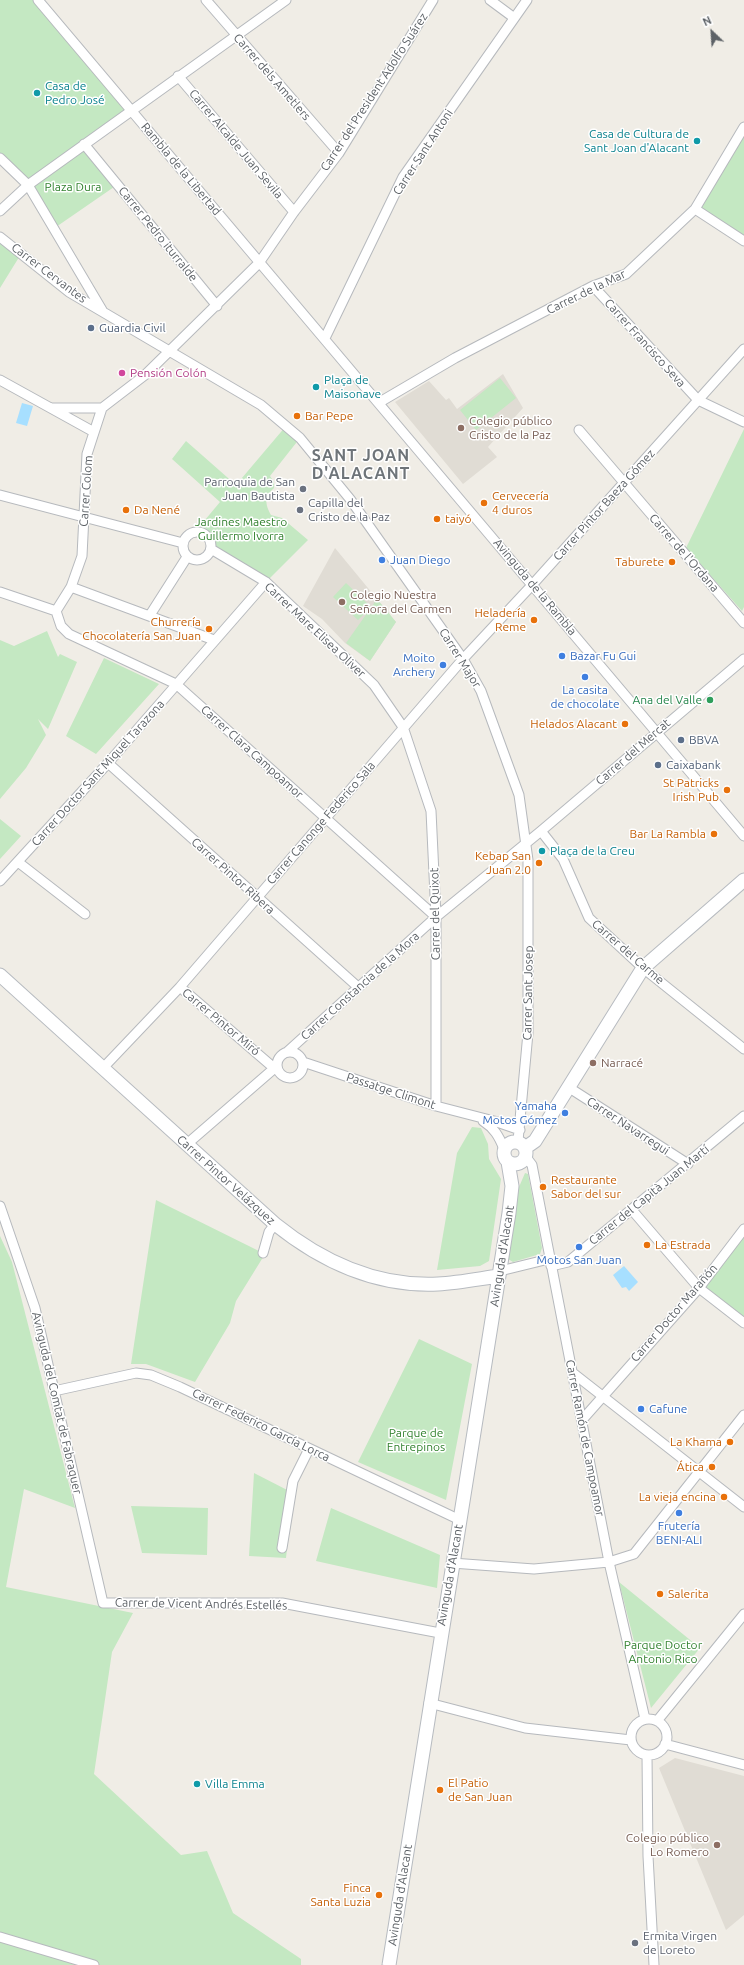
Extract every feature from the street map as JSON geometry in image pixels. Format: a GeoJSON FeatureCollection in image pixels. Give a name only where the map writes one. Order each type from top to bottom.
{"type":"FeatureCollection","features":[{"type":"Feature","properties":{"kind":"street","name":"Rambla de la Libertad"},"geometry":{"type":"LineString","coordinates":[[38,0],[325,338]]}},
{"type":"Feature","properties":{"kind":"street","name":"Carrer dels Ametlers"},"geometry":{"type":"LineString","coordinates":[[206,0],[339,153]]}},
{"type":"Feature","properties":{"kind":"street"},"geometry":{"type":"LineString","coordinates":[[0,211],[28,185],[286,0]]}},
{"type":"Feature","properties":{"kind":"street","name":"Carrer del President Adolfo Suárez"},"geometry":{"type":"LineString","coordinates":[[171,351],[260,263],[294,212],[339,153],[433,0]]}},
{"type":"Feature","properties":{"kind":"street"},"geometry":{"type":"LineString","coordinates":[[490,0],[514,17]]}},
{"type":"Feature","properties":{"kind":"street","name":"Carrer Sant Antoni"},"geometry":{"type":"LineString","coordinates":[[325,338],[403,177],[527,0]]}},
{"type":"Feature","properties":{"kind":"street","name":"Carrer Alcalde Juan Sevila"},"geometry":{"type":"LineString","coordinates":[[178,76],[294,212]]}},
{"type":"Feature","properties":{"kind":"street","name":"Carrer de la Mar"},"geometry":{"type":"LineString","coordinates":[[380,402],[456,358],[593,286],[626,274],[695,209],[744,127]]}},
{"type":"Feature","properties":{"kind":"street","name":"Carrer Pedro iturralde"},"geometry":{"type":"LineString","coordinates":[[84,144],[217,306]]}},
{"type":"Feature","properties":{"kind":"street"},"geometry":{"type":"LineString","coordinates":[[0,158],[28,185],[103,312]]}},
{"type":"Feature","properties":{"kind":"street"},"geometry":{"type":"LineString","coordinates":[[695,209],[744,241]]}},
{"type":"Feature","properties":{"kind":"street","name":"Carrer Cervantes"},"geometry":{"type":"LineString","coordinates":[[0,237],[69,292],[261,405],[300,438]]}},
{"type":"Feature","properties":{"kind":"street","name":"Carrer Francisco Seva"},"geometry":{"type":"LineString","coordinates":[[593,286],[698,400]]}},
{"type":"Feature","properties":{"kind":"street","name":"Avinguda de la Rambla"},"geometry":{"type":"LineString","coordinates":[[325,338],[744,836]]}},
{"type":"Feature","properties":{"kind":"street","name":"Carrer Pintor Baeza Gómez"},"geometry":{"type":"LineString","coordinates":[[463,659],[533,584],[744,349]]}},
{"type":"Feature","properties":{"kind":"street"},"geometry":{"type":"LineString","coordinates":[[51,408],[102,408],[145,375],[171,351]]}},
{"type":"Feature","properties":{"kind":"street"},"geometry":{"type":"LineString","coordinates":[[0,380],[94,432]]}},
{"type":"Feature","properties":{"kind":"street"},"geometry":{"type":"LineString","coordinates":[[698,400],[744,422]]}},
{"type":"Feature","properties":{"kind":"street","name":"Carrer Colom"},"geometry":{"type":"LineString","coordinates":[[56,611],[71,587],[82,556],[87,454],[102,408]]}},
{"type":"Feature","properties":{"kind":"street","name":"Carrer de l'Ordana"},"geometry":{"type":"LineString","coordinates":[[578,430],[744,623]]}},
{"type":"Feature","properties":{"kind":"street","name":"Carrer Major"},"geometry":{"type":"LineString","coordinates":[[300,438],[350,499],[463,659],[480,691],[519,795],[526,844]]}},
{"type":"Feature","properties":{"kind":"street"},"geometry":{"type":"LineString","coordinates":[[0,495],[182,543]]}},
{"type":"Feature","properties":{"kind":"street"},"geometry":{"type":"LineString","coordinates":[[195,532],[204,533],[209,538],[211,549],[207,556],[200,560],[194,560],[187,557],[183,550],[182,543],[188,534],[195,532]]}},
{"type":"Feature","properties":{"kind":"street","name":"Carrer Mare Elisea Oliver"},"geometry":{"type":"LineString","coordinates":[[211,549],[266,582],[374,685],[403,727]]}},
{"type":"Feature","properties":{"kind":"street"},"geometry":{"type":"LineString","coordinates":[[150,615],[187,557]]}},
{"type":"Feature","properties":{"kind":"street","name":"Carrer Doctor Sant Miquel Tarazona"},"geometry":{"type":"LineString","coordinates":[[0,881],[108,763],[266,582]]}},
{"type":"Feature","properties":{"kind":"street"},"geometry":{"type":"LineString","coordinates":[[71,587],[214,640]]}},
{"type":"Feature","properties":{"kind":"street"},"geometry":{"type":"LineString","coordinates":[[0,592],[56,611]]}},
{"type":"Feature","properties":{"kind":"street","name":"Carrer Clara Campoamor"},"geometry":{"type":"LineString","coordinates":[[56,611],[61,626],[69,634],[176,684],[436,917]]}},
{"type":"Feature","properties":{"kind":"street","name":"Carrer Canonge Federico Sala"},"geometry":{"type":"LineString","coordinates":[[180,987],[463,659]]}},
{"type":"Feature","properties":{"kind":"street","name":"Carrer del Mercat"},"geometry":{"type":"LineString","coordinates":[[541,831],[657,731],[744,659]]}},
{"type":"Feature","properties":{"kind":"street","name":"Carrer del Quixot"},"geometry":{"type":"LineString","coordinates":[[403,727],[431,811],[436,917],[436,1106]]}},
{"type":"Feature","properties":{"kind":"street","name":"Carrer Pintor Ribera"},"geometry":{"type":"LineString","coordinates":[[108,763],[256,898],[358,988]]}},
{"type":"Feature","properties":{"kind":"street"},"geometry":{"type":"LineString","coordinates":[[526,844],[541,831]]}},
{"type":"Feature","properties":{"kind":"street","name":"Carrer del Carme"},"geometry":{"type":"LineString","coordinates":[[541,831],[563,859],[589,918],[643,968],[744,1048]]}},
{"type":"Feature","properties":{"kind":"street","name":"Carrer Constancia de la Mora"},"geometry":{"type":"LineString","coordinates":[[287,1052],[436,917],[526,844]]}},
{"type":"Feature","properties":{"kind":"street","name":"Carrer Sant Josep"},"geometry":{"type":"LineString","coordinates":[[520,1150],[528,1033],[528,860],[526,844]]}},
{"type":"Feature","properties":{"kind":"street"},"geometry":{"type":"LineString","coordinates":[[18,862],[85,914]]}},
{"type":"Feature","properties":{"kind":"street"},"geometry":{"type":"LineString","coordinates":[[520,1150],[535,1141],[643,968],[744,880]]}},
{"type":"Feature","properties":{"kind":"street","name":"Carrer Pintor Velázquez"},"geometry":{"type":"LineString","coordinates":[[0,975],[274,1224],[309,1250],[348,1269],[374,1277],[411,1284],[436,1284],[499,1274]]}},
{"type":"Feature","properties":{"kind":"street","name":"Carrer Pintor Miró"},"geometry":{"type":"LineString","coordinates":[[103,1068],[180,987],[275,1067]]}},
{"type":"Feature","properties":{"kind":"street"},"geometry":{"type":"LineString","coordinates":[[187,1144],[275,1067],[281,1055],[287,1052],[297,1053],[303,1062],[302,1072],[293,1078],[288,1078],[281,1075],[275,1067]]}},
{"type":"Feature","properties":{"kind":"street","name":"Passatge Climont"},"geometry":{"type":"LineString","coordinates":[[303,1062],[436,1106],[480,1119],[494,1121],[520,1150]]}},
{"type":"Feature","properties":{"kind":"street","name":"Carrer Navarregui"},"geometry":{"type":"LineString","coordinates":[[568,1087],[688,1164]]}},
{"type":"Feature","properties":{"kind":"street","name":"Carrer del Capità Juan Martí"},"geometry":{"type":"LineString","coordinates":[[499,1274],[550,1262],[568,1262],[744,1116]]}},
{"type":"Feature","properties":{"kind":"street","name":"Passatge Climont"},"geometry":{"type":"LineString","coordinates":[[480,1119],[492,1126],[504,1149]]}},
{"type":"Feature","properties":{"kind":"street","name":"Avinguda d'Alacant"},"geometry":{"type":"LineString","coordinates":[[504,1149],[505,1158],[520,1150]]}},
{"type":"Feature","properties":{"kind":"street","name":"Avinguda d'Alacant"},"geometry":{"type":"LineString","coordinates":[[389,1965],[440,1633],[460,1520],[512,1186],[520,1150]]}},
{"type":"Feature","properties":{"kind":"street","name":"Carrer Ramón de Campoamor"},"geometry":{"type":"LineString","coordinates":[[520,1150],[532,1165],[609,1562],[645,1719]]}},
{"type":"Feature","properties":{"kind":"street","name":"Avinguda del Comtat de Fabraquer"},"geometry":{"type":"LineString","coordinates":[[0,1206],[35,1308],[103,1602]]}},
{"type":"Feature","properties":{"kind":"street"},"geometry":{"type":"LineString","coordinates":[[632,1210],[698,1288],[744,1323]]}},
{"type":"Feature","properties":{"kind":"street"},"geometry":{"type":"LineString","coordinates":[[263,1253],[269,1232],[274,1224]]}},
{"type":"Feature","properties":{"kind":"street","name":"Carrer Doctor Marañón"},"geometry":{"type":"LineString","coordinates":[[582,1420],[698,1288],[744,1229]]}},
{"type":"Feature","properties":{"kind":"street","name":"Carrer Federico García Lorca"},"geometry":{"type":"LineString","coordinates":[[54,1391],[136,1373],[151,1375],[180,1387],[460,1520]]}},
{"type":"Feature","properties":{"kind":"street"},"geometry":{"type":"LineString","coordinates":[[572,1373],[744,1507]]}},
{"type":"Feature","properties":{"kind":"street"},"geometry":{"type":"LineString","coordinates":[[452,1563],[534,1570],[609,1562],[634,1554],[698,1471],[744,1415]]}},
{"type":"Feature","properties":{"kind":"street"},"geometry":{"type":"LineString","coordinates":[[282,1548],[293,1481],[309,1448]]}},
{"type":"Feature","properties":{"kind":"street","name":"Carrer de Vicent Andrés Estellés"},"geometry":{"type":"LineString","coordinates":[[103,1602],[282,1603],[440,1633]]}},
{"type":"Feature","properties":{"kind":"street"},"geometry":{"type":"LineString","coordinates":[[657,1721],[744,1614]]}},
{"type":"Feature","properties":{"kind":"street"},"geometry":{"type":"LineString","coordinates":[[429,1703],[525,1728],[631,1740]]}},
{"type":"Feature","properties":{"kind":"street"},"geometry":{"type":"LineString","coordinates":[[645,1719],[657,1721],[662,1724],[666,1732],[666,1744],[659,1752],[647,1755],[637,1750],[631,1740],[634,1728],[645,1719]]}},
{"type":"Feature","properties":{"kind":"street"},"geometry":{"type":"LineString","coordinates":[[666,1744],[744,1765]]}},
{"type":"Feature","properties":{"kind":"street"},"geometry":{"type":"LineString","coordinates":[[647,1755],[648,1856],[654,1965]]}},
{"type":"Feature","properties":{"kind":"street"},"geometry":{"type":"LineString","coordinates":[[0,1937],[94,1965]]}},
{"type":"Feature","properties":{"kind":"shaded area","name":"Colegio público Cristo de la Paz"},"geometry":{"type":"Polygon","coordinates":[[[503,374],[523,408],[488,447],[497,457],[463,484],[395,402],[429,381],[446,400],[449,398],[457,409],[503,374]]]}},
{"type":"Feature","properties":{"kind":"shaded area","name":"Colegio Nuestra Señora del Carmen"},"geometry":{"type":"Polygon","coordinates":[[[335,548],[396,622],[370,661],[345,643],[322,619],[303,606],[335,548]]]}},
{"type":"Feature","properties":{"kind":"shaded area","name":"Colegio público Lo Romero"},"geometry":{"type":"Polygon","coordinates":[[[675,1758],[744,1776],[744,1915],[726,1930],[659,1768],[675,1758]]]}},
{"type":"Feature","properties":{"kind":"green space"},"geometry":{"type":"Polygon","coordinates":[[[0,0],[38,0],[132,110],[28,185],[0,158],[0,0]]]}},
{"type":"Feature","properties":{"kind":"green space"},"geometry":{"type":"Polygon","coordinates":[[[744,127],[744,241],[695,209],[744,127]]]}},
{"type":"Feature","properties":{"kind":"green space","name":"Plaza Dura"},"geometry":{"type":"Polygon","coordinates":[[[83,151],[114,187],[56,227],[33,187],[83,151]]]}},
{"type":"Feature","properties":{"kind":"green space"},"geometry":{"type":"Polygon","coordinates":[[[0,237],[21,254],[0,288],[0,237]]]}},
{"type":"Feature","properties":{"kind":"green space"},"geometry":{"type":"Polygon","coordinates":[[[500,378],[516,398],[476,430],[460,410],[500,378]]]}},
{"type":"Feature","properties":{"kind":"green space","name":"Jardines Maestro Guillermo Ivorra"},"geometry":{"type":"Polygon","coordinates":[[[286,426],[300,438],[270,476],[274,482],[274,488],[268,494],[266,501],[271,515],[282,518],[308,540],[266,582],[211,549],[209,539],[202,534],[195,532],[220,502],[172,459],[186,441],[236,485],[286,426]]]}},
{"type":"Feature","properties":{"kind":"green space"},"geometry":{"type":"Polygon","coordinates":[[[744,429],[744,607],[742,611],[686,548],[744,429]]]}},
{"type":"Feature","properties":{"kind":"green space"},"geometry":{"type":"Polygon","coordinates":[[[346,583],[371,607],[358,620],[333,597],[346,583]]]}},
{"type":"Feature","properties":{"kind":"green space"},"geometry":{"type":"Polygon","coordinates":[[[377,599],[396,622],[370,661],[346,643],[377,599]]]}},
{"type":"Feature","properties":{"kind":"green space"},"geometry":{"type":"Polygon","coordinates":[[[47,631],[58,657],[60,654],[77,662],[48,729],[38,719],[46,735],[26,768],[0,799],[0,640],[14,646],[47,631]]]}},
{"type":"Feature","properties":{"kind":"green space"},"geometry":{"type":"Polygon","coordinates":[[[104,658],[159,684],[96,754],[66,736],[104,658]]]}},
{"type":"Feature","properties":{"kind":"green space"},"geometry":{"type":"Polygon","coordinates":[[[0,819],[21,836],[0,859],[0,819]]]}},
{"type":"Feature","properties":{"kind":"green space"},"geometry":{"type":"Polygon","coordinates":[[[472,1127],[481,1128],[488,1144],[489,1159],[501,1179],[489,1261],[480,1266],[437,1270],[457,1153],[472,1127]]]}},
{"type":"Feature","properties":{"kind":"green space"},"geometry":{"type":"Polygon","coordinates":[[[525,1173],[528,1174],[542,1248],[540,1254],[513,1262],[508,1259],[519,1187],[525,1173]]]}},
{"type":"Feature","properties":{"kind":"green space"},"geometry":{"type":"Polygon","coordinates":[[[156,1200],[265,1254],[236,1301],[230,1323],[195,1382],[146,1364],[131,1364],[156,1200]]]}},
{"type":"Feature","properties":{"kind":"green space"},"geometry":{"type":"Polygon","coordinates":[[[744,1229],[744,1323],[699,1288],[744,1229]]]}},
{"type":"Feature","properties":{"kind":"green space"},"geometry":{"type":"Polygon","coordinates":[[[0,1236],[12,1262],[75,1508],[24,1489],[6,1587],[133,1613],[112,1652],[94,1774],[181,1855],[207,1851],[233,1913],[301,1959],[301,1965],[0,1965],[0,1236]]]}},
{"type":"Feature","properties":{"kind":"green space","name":"Parque de Entrepinos"},"geometry":{"type":"Polygon","coordinates":[[[419,1339],[472,1364],[446,1500],[358,1462],[419,1339]]]}},
{"type":"Feature","properties":{"kind":"green space"},"geometry":{"type":"Polygon","coordinates":[[[254,1473],[293,1493],[286,1558],[249,1556],[254,1473]]]}},
{"type":"Feature","properties":{"kind":"green space"},"geometry":{"type":"Polygon","coordinates":[[[131,1506],[208,1508],[207,1555],[142,1553],[131,1506]]]}},
{"type":"Feature","properties":{"kind":"green space"},"geometry":{"type":"Polygon","coordinates":[[[331,1508],[440,1555],[437,1588],[316,1561],[331,1508]]]}},
{"type":"Feature","properties":{"kind":"green space","name":"Parque Doctor Antonio Rico"},"geometry":{"type":"Polygon","coordinates":[[[619,1582],[700,1648],[651,1708],[619,1582]]]}},
{"type":"Feature","properties":{"kind":"water"},"geometry":{"type":"Polygon","coordinates":[[[22,403],[33,406],[27,426],[16,423],[22,403]]]}},
{"type":"Feature","properties":{"kind":"water"},"geometry":{"type":"Polygon","coordinates":[[[624,1266],[638,1282],[629,1291],[626,1287],[622,1288],[613,1275],[624,1266]]]}},
{"type":"Feature","properties":{"kind":"place","name":"Casa de Pedro José"},"geometry":{"type":"Point","coordinates":[37,93]}},
{"type":"Feature","properties":{"kind":"place","name":"Casa de Cultura de Sant Joan d'Alacant"},"geometry":{"type":"Point","coordinates":[697,141]}},
{"type":"Feature","properties":{"kind":"place","name":"Guardia Civil"},"geometry":{"type":"Point","coordinates":[91,328]}},
{"type":"Feature","properties":{"kind":"place","name":"Pensión Colón"},"geometry":{"type":"Point","coordinates":[122,373]}},
{"type":"Feature","properties":{"kind":"place","name":"Plaça de Maisonave"},"geometry":{"type":"Point","coordinates":[316,387]}},
{"type":"Feature","properties":{"kind":"place","name":"Bar Pepe"},"geometry":{"type":"Point","coordinates":[297,416]}},
{"type":"Feature","properties":{"kind":"place","name":"Colegio público Cristo de la Paz"},"geometry":{"type":"Point","coordinates":[461,428]}},
{"type":"Feature","properties":{"kind":"place","name":"Parroquia de San Juan Bautista"},"geometry":{"type":"Point","coordinates":[303,489]}},
{"type":"Feature","properties":{"kind":"place","name":"Cervecería 4 duros"},"geometry":{"type":"Point","coordinates":[484,503]}},
{"type":"Feature","properties":{"kind":"place","name":"Da Nené"},"geometry":{"type":"Point","coordinates":[126,510]}},
{"type":"Feature","properties":{"kind":"place","name":"Capilla del Cristo de la Paz"},"geometry":{"type":"Point","coordinates":[300,510]}},
{"type":"Feature","properties":{"kind":"place","name":"taiyó"},"geometry":{"type":"Point","coordinates":[437,519]}},
{"type":"Feature","properties":{"kind":"place","name":"Juan Diego"},"geometry":{"type":"Point","coordinates":[382,560]}},
{"type":"Feature","properties":{"kind":"place","name":"Taburete"},"geometry":{"type":"Point","coordinates":[672,562]}},
{"type":"Feature","properties":{"kind":"place","name":"Colegio Nuestra Señora del Carmen"},"geometry":{"type":"Point","coordinates":[342,602]}},
{"type":"Feature","properties":{"kind":"place","name":"Heladería Reme"},"geometry":{"type":"Point","coordinates":[534,620]}},
{"type":"Feature","properties":{"kind":"place","name":"Churrería Chocolatería San Juan"},"geometry":{"type":"Point","coordinates":[209,629]}},
{"type":"Feature","properties":{"kind":"place","name":"Bazar Fu Gui"},"geometry":{"type":"Point","coordinates":[562,656]}},
{"type":"Feature","properties":{"kind":"place","name":"Moito Archery"},"geometry":{"type":"Point","coordinates":[443,665]}},
{"type":"Feature","properties":{"kind":"place","name":"La casita de chocolate"},"geometry":{"type":"Point","coordinates":[585,677]}},
{"type":"Feature","properties":{"kind":"place","name":"Ana del Valle"},"geometry":{"type":"Point","coordinates":[710,700]}},
{"type":"Feature","properties":{"kind":"place","name":"Helados Alacant"},"geometry":{"type":"Point","coordinates":[625,724]}},
{"type":"Feature","properties":{"kind":"place","name":"BBVA"},"geometry":{"type":"Point","coordinates":[681,740]}},
{"type":"Feature","properties":{"kind":"place","name":"Caixabank"},"geometry":{"type":"Point","coordinates":[658,765]}},
{"type":"Feature","properties":{"kind":"place","name":"St Patricks Irish Pub"},"geometry":{"type":"Point","coordinates":[727,790]}},
{"type":"Feature","properties":{"kind":"place","name":"Bar La Rambla"},"geometry":{"type":"Point","coordinates":[714,834]}},
{"type":"Feature","properties":{"kind":"place","name":"Plaça de la Creu"},"geometry":{"type":"Point","coordinates":[542,851]}},
{"type":"Feature","properties":{"kind":"place","name":"Kebap San Juan 2.0"},"geometry":{"type":"Point","coordinates":[539,863]}},
{"type":"Feature","properties":{"kind":"place","name":"Narracé"},"geometry":{"type":"Point","coordinates":[593,1063]}},
{"type":"Feature","properties":{"kind":"place","name":"Yamaha Motos Gómez"},"geometry":{"type":"Point","coordinates":[565,1113]}},
{"type":"Feature","properties":{"kind":"place","name":"Restaurante Sabor del sur"},"geometry":{"type":"Point","coordinates":[543,1187]}},
{"type":"Feature","properties":{"kind":"place","name":"La Estrada"},"geometry":{"type":"Point","coordinates":[647,1245]}},
{"type":"Feature","properties":{"kind":"place","name":"Motos San Juan"},"geometry":{"type":"Point","coordinates":[579,1247]}},
{"type":"Feature","properties":{"kind":"place","name":"Cafune"},"geometry":{"type":"Point","coordinates":[641,1409]}},
{"type":"Feature","properties":{"kind":"place","name":"La Khama"},"geometry":{"type":"Point","coordinates":[730,1442]}},
{"type":"Feature","properties":{"kind":"place","name":"Ática"},"geometry":{"type":"Point","coordinates":[712,1467]}},
{"type":"Feature","properties":{"kind":"place","name":"La vieja encina"},"geometry":{"type":"Point","coordinates":[724,1497]}},
{"type":"Feature","properties":{"kind":"place","name":"Frutería BENI-ALI"},"geometry":{"type":"Point","coordinates":[679,1513]}},
{"type":"Feature","properties":{"kind":"place","name":"Salerita"},"geometry":{"type":"Point","coordinates":[660,1594]}},
{"type":"Feature","properties":{"kind":"place","name":"Villa Emma"},"geometry":{"type":"Point","coordinates":[197,1784]}},
{"type":"Feature","properties":{"kind":"place","name":"El Patio de San Juan"},"geometry":{"type":"Point","coordinates":[440,1790]}},
{"type":"Feature","properties":{"kind":"place","name":"Colegio público Lo Romero"},"geometry":{"type":"Point","coordinates":[717,1845]}},
{"type":"Feature","properties":{"kind":"place","name":"Finca Santa Luzia"},"geometry":{"type":"Point","coordinates":[379,1895]}},
{"type":"Feature","properties":{"kind":"place","name":"Ermita Virgen de Loreto"},"geometry":{"type":"Point","coordinates":[635,1943]}},
{"type":"Feature","properties":{"kind":"district","name":"SANT JOAN D'ALACANT"},"geometry":{"type":"Point","coordinates":[361,465]}}]}
